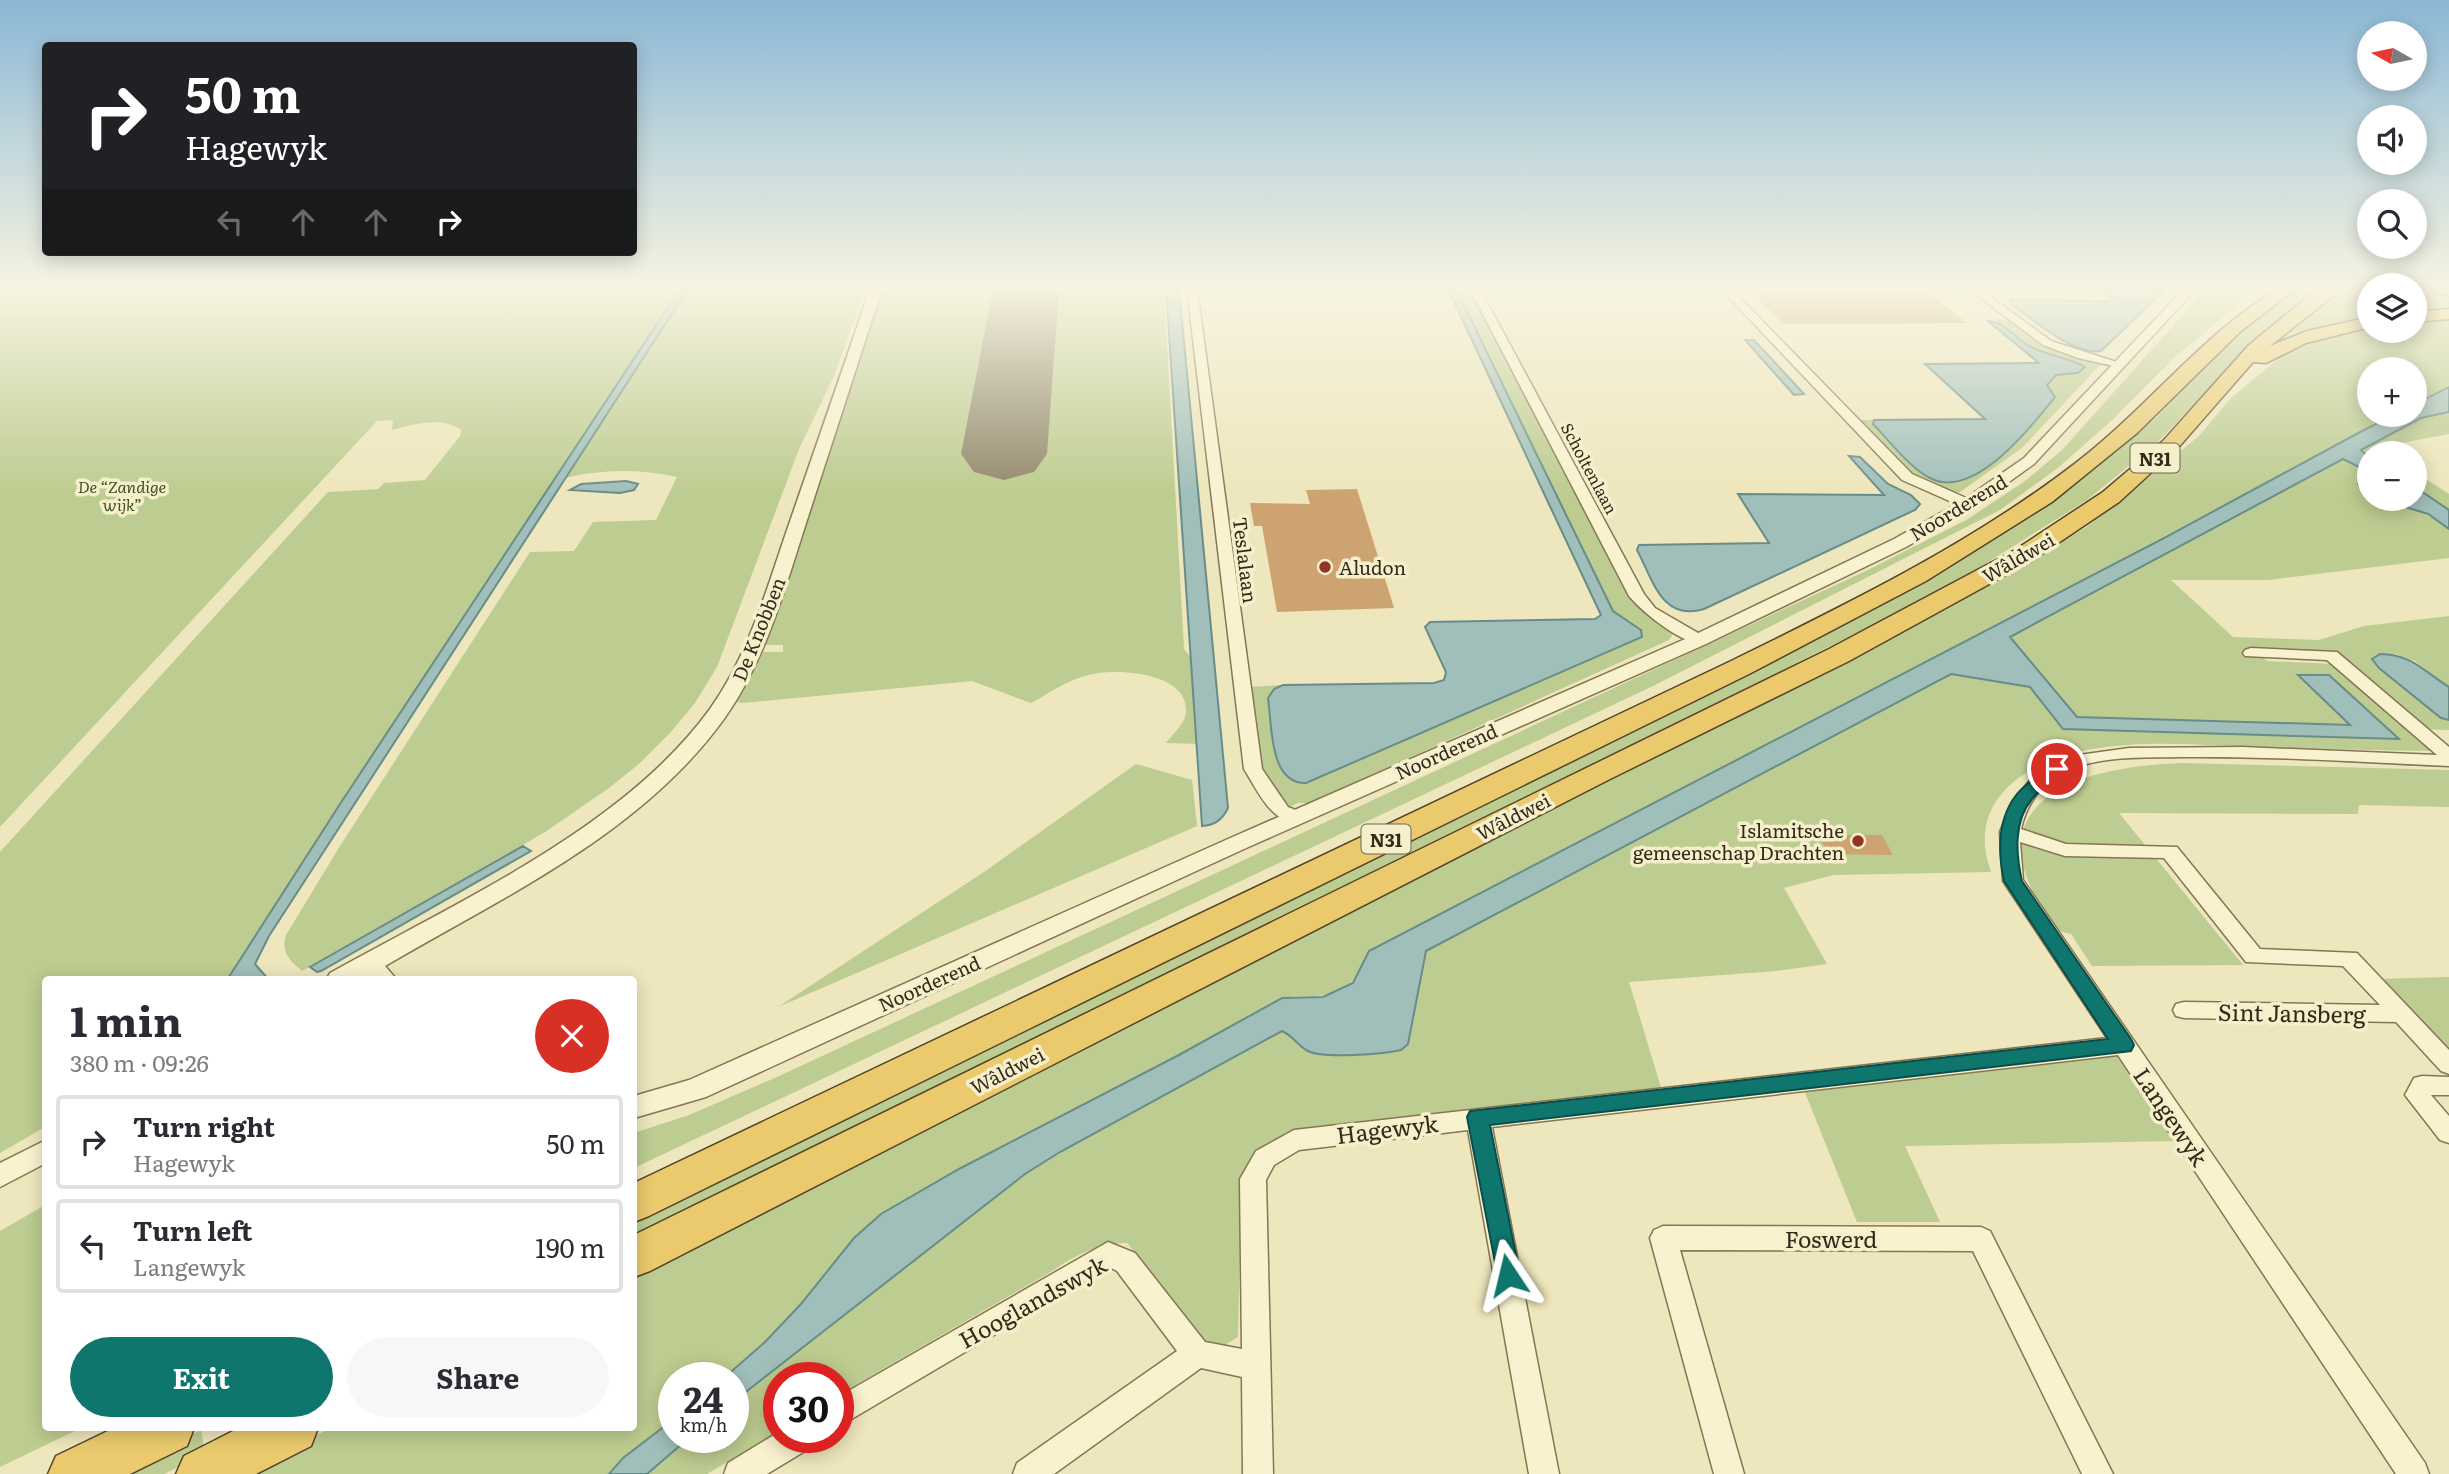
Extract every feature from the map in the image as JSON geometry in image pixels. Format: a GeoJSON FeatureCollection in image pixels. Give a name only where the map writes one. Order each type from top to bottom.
{"type":"FeatureCollection","features":[{"type":"Feature","properties":{"kind":"highway","name":"Wâldwei"},"geometry":{"type":"LineString","coordinates":[[637,1202],[1739,668],[1902,584],[2003,524],[2082,468],[2138,421],[2200,358]]}},
{"type":"Feature","properties":{"kind":"highway","name":"Wâldwei"},"geometry":{"type":"LineString","coordinates":[[637,1255],[1587,779],[1839,656],[2024,555],[2111,497],[2170,445],[2248,358]]}},
{"type":"Feature","properties":{"kind":"highway","name":"N31"},"geometry":{"type":"LineString","coordinates":[[2227,379],[2261,358]]}},
{"type":"Feature","properties":{"kind":"highway"},"geometry":{"type":"LineString","coordinates":[[74,1474],[163,1431]]}},
{"type":"Feature","properties":{"kind":"highway"},"geometry":{"type":"LineString","coordinates":[[202,1474],[287,1431]]}},
{"type":"Feature","properties":{"kind":"street","name":"De Knobben"},"geometry":{"type":"LineString","coordinates":[[375,972],[624,806],[673,763],[706,728],[728,698],[748,663],[765,621],[853,358]]}},
{"type":"Feature","properties":{"kind":"street","name":"Teslalaan"},"geometry":{"type":"LineString","coordinates":[[1201,358],[1253,769],[1281,811],[1296,817]]}},
{"type":"Feature","properties":{"kind":"street","name":"Scholtenlaan"},"geometry":{"type":"LineString","coordinates":[[1511,358],[1637,596],[1650,611],[1699,640]]}},
{"type":"Feature","properties":{"kind":"street"},"geometry":{"type":"LineString","coordinates":[[1792,358],[1907,477],[1968,504]]}},
{"type":"Feature","properties":{"kind":"street"},"geometry":{"type":"LineString","coordinates":[[2090,358],[2118,364]]}},
{"type":"Feature","properties":{"kind":"street","name":"Noorderend"},"geometry":{"type":"LineString","coordinates":[[637,1106],[696,1089],[1296,817],[1699,640],[1900,543],[1968,504],[2029,461],[2053,439],[2124,358]]}},
{"type":"Feature","properties":{"kind":"street","name":"Langewyk"},"geometry":{"type":"LineString","coordinates":[[2251,653],[2330,655],[2449,758]]}},
{"type":"Feature","properties":{"kind":"street","name":"Langewyk"},"geometry":{"type":"LineString","coordinates":[[2414,1474],[2013,881],[2008,858],[2010,832],[2023,797],[2057,769],[2092,757],[2215,751],[2449,758]]}},
{"type":"Feature","properties":{"kind":"street","name":"Sint Jansberg"},"geometry":{"type":"LineString","coordinates":[[2010,832],[2065,850],[2170,852],[2254,957],[2348,958],[2449,1065]]}},
{"type":"Feature","properties":{"kind":"street"},"geometry":{"type":"LineString","coordinates":[[357,976],[375,972]]}},
{"type":"Feature","properties":{"kind":"street","name":"Sint Jansberg"},"geometry":{"type":"LineString","coordinates":[[2184,1010],[2399,1014]]}},
{"type":"Feature","properties":{"kind":"street","name":"Hagewyk"},"geometry":{"type":"LineString","coordinates":[[1258,1474],[1253,1179],[1265,1158],[1294,1140],[2124,1045]]}},
{"type":"Feature","properties":{"kind":"street"},"geometry":{"type":"LineString","coordinates":[[2449,1086],[2423,1085],[2417,1096],[2449,1133]]}},
{"type":"Feature","properties":{"kind":"street"},"geometry":{"type":"LineString","coordinates":[[1478,1117],[1544,1474]]}},
{"type":"Feature","properties":{"kind":"street"},"geometry":{"type":"LineString","coordinates":[[0,1176],[42,1152]]}},
{"type":"Feature","properties":{"kind":"street","name":"Foswerd"},"geometry":{"type":"LineString","coordinates":[[1729,1474],[1663,1238],[1981,1239],[2098,1474]]}},
{"type":"Feature","properties":{"kind":"street","name":"Hooglandswyk"},"geometry":{"type":"LineString","coordinates":[[854,1404],[1108,1254],[1126,1262],[1197,1354]]}},
{"type":"Feature","properties":{"kind":"street"},"geometry":{"type":"LineString","coordinates":[[1028,1474],[1197,1354],[1256,1366]]}},
{"type":"Feature","properties":{"kind":"street"},"geometry":{"type":"LineString","coordinates":[[739,1474],[773,1453]]}},
{"type":"Feature","properties":{"kind":"green space","name":"De “Zandige wijk”"},"geometry":{"type":"Polygon","coordinates":[[[0,358],[635,358],[230,976],[42,976],[42,1129],[0,1153],[0,852],[328,492],[378,489],[384,483],[425,480],[460,436],[461,430],[437,422],[392,430],[393,420],[377,421],[0,827],[0,358]]]}},
{"type":"Feature","properties":{"kind":"green space"},"geometry":{"type":"Polygon","coordinates":[[[643,358],[840,358],[799,449],[717,667],[695,703],[670,733],[640,763],[609,788],[548,830],[302,971],[287,955],[286,935],[340,846],[530,552],[574,551],[593,522],[656,520],[677,477],[621,471],[565,478],[643,358]]]}},
{"type":"Feature","properties":{"kind":"green space"},"geometry":{"type":"Polygon","coordinates":[[[859,358],[992,358],[976,455],[1031,453],[1040,358],[1168,358],[1184,649],[1198,666],[1204,744],[1166,743],[1184,720],[1186,711],[1183,698],[1175,687],[1162,680],[1129,673],[1097,673],[1078,678],[1031,703],[972,681],[743,703],[730,701],[757,652],[783,652],[783,645],[760,645],[859,358]]]}},
{"type":"Feature","properties":{"kind":"green space"},"geometry":{"type":"Polygon","coordinates":[[[1490,358],[1506,358],[1630,597],[1673,634],[1669,640],[1310,803],[1298,803],[1281,811],[1258,763],[1249,687],[1283,685],[1274,689],[1279,765],[1631,622],[1613,611],[1490,358]]]}},
{"type":"Feature","properties":{"kind":"green space"},"geometry":{"type":"Polygon","coordinates":[[[2061,358],[2082,358],[2101,364],[2022,448],[1960,492],[1946,491],[1918,478],[1891,455],[1858,420],[1874,420],[1873,424],[1909,462],[1933,480],[1951,483],[1968,479],[1985,469],[2015,438],[2049,390],[2047,385],[2056,375],[2081,364],[2061,358]]]}},
{"type":"Feature","properties":{"kind":"green space"},"geometry":{"type":"Polygon","coordinates":[[[2144,358],[2174,358],[2112,420],[2059,467],[2000,510],[1653,686],[637,1167],[637,1132],[689,1115],[777,1077],[1868,570],[1968,519],[2025,481],[2062,450],[2144,358]]]}},
{"type":"Feature","properties":{"kind":"green space"},"geometry":{"type":"Polygon","coordinates":[[[2211,358],[2238,358],[2157,443],[2087,500],[1945,589],[637,1240],[637,1217],[1346,867],[2007,529],[2083,478],[2127,438],[2157,417],[2211,358]]]}},
{"type":"Feature","properties":{"kind":"green space"},"geometry":{"type":"Polygon","coordinates":[[[2279,358],[2357,358],[2357,427],[2371,427],[1702,780],[1369,951],[1357,975],[1342,989],[1322,995],[1295,996],[959,1169],[881,1214],[854,1238],[801,1304],[742,1362],[658,1362],[658,1431],[623,1458],[609,1474],[240,1474],[325,1431],[637,1431],[637,1272],[1962,600],[2085,528],[2199,436],[2230,399],[2279,358]]]}},
{"type":"Feature","properties":{"kind":"green space"},"geometry":{"type":"Polygon","coordinates":[[[2427,358],[2449,358],[2449,387],[2427,398],[2427,358]]]}},
{"type":"Feature","properties":{"kind":"green space"},"geometry":{"type":"Polygon","coordinates":[[[2449,412],[2449,434],[2412,441],[2378,441],[2405,427],[2427,427],[2427,417],[2449,412]]]}},
{"type":"Feature","properties":{"kind":"green space"},"geometry":{"type":"Polygon","coordinates":[[[2343,459],[2357,466],[2357,511],[2418,511],[2449,529],[2449,558],[2268,580],[2171,580],[2233,637],[2319,640],[2364,626],[2449,616],[2449,687],[2415,661],[2396,654],[2372,659],[2379,668],[2441,718],[2449,720],[2449,730],[2423,729],[2333,652],[2256,650],[2267,661],[2333,664],[2432,751],[2135,744],[2068,754],[2025,774],[2008,787],[1994,804],[1987,824],[1985,846],[1991,872],[1833,875],[1784,888],[1827,964],[1776,971],[1629,982],[1663,1094],[1286,1138],[1241,1196],[1238,1337],[1220,1348],[1212,1348],[1173,1318],[1138,1256],[1127,1243],[1089,1250],[1071,1259],[854,1386],[854,1362],[784,1362],[1025,1174],[1060,1152],[1283,1030],[1307,1051],[1329,1054],[1392,1052],[1408,1044],[1426,951],[1951,674],[2030,687],[2063,729],[2398,739],[2329,675],[2351,725],[2076,717],[2010,637],[2343,459]]]}},
{"type":"Feature","properties":{"kind":"green space"},"geometry":{"type":"Polygon","coordinates":[[[2427,480],[2449,494],[2449,510],[2427,495],[2427,480]]]}},
{"type":"Feature","properties":{"kind":"green space"},"geometry":{"type":"Polygon","coordinates":[[[2182,763],[2449,770],[2449,807],[2359,805],[2358,814],[2119,813],[2243,965],[2092,966],[2071,934],[2050,929],[2030,886],[2020,852],[2027,820],[2042,802],[2062,788],[2085,778],[2110,771],[2182,763]]]}},
{"type":"Feature","properties":{"kind":"green space"},"geometry":{"type":"Polygon","coordinates":[[[1136,764],[1192,780],[1197,826],[778,1007],[984,872],[1136,764]]]}},
{"type":"Feature","properties":{"kind":"green space"},"geometry":{"type":"Polygon","coordinates":[[[2449,977],[2449,1056],[2376,979],[2449,977]]]}},
{"type":"Feature","properties":{"kind":"green space"},"geometry":{"type":"Polygon","coordinates":[[[2118,1054],[2176,1141],[1905,1146],[1940,1222],[1857,1222],[1804,1090],[2118,1054]]]}},
{"type":"Feature","properties":{"kind":"green space"},"geometry":{"type":"Polygon","coordinates":[[[42,1207],[42,1431],[75,1431],[0,1467],[0,1231],[42,1207]]]}},
{"type":"Feature","properties":{"kind":"green space"},"geometry":{"type":"Polygon","coordinates":[[[763,1379],[763,1441],[749,1449],[749,1390],[763,1379]]]}},
{"type":"Feature","properties":{"kind":"green space"},"geometry":{"type":"Polygon","coordinates":[[[201,1431],[205,1454],[164,1474],[111,1474],[201,1431]]]}},
{"type":"Feature","properties":{"kind":"green space"},"geometry":{"type":"Polygon","coordinates":[[[671,1453],[742,1453],[707,1474],[647,1474],[671,1453]]]}},
{"type":"Feature","properties":{"kind":"water"},"geometry":{"type":"Polygon","coordinates":[[[635,358],[643,358],[269,936],[255,964],[266,976],[230,976],[635,358]]]}},
{"type":"Feature","properties":{"kind":"water"},"geometry":{"type":"Polygon","coordinates":[[[1171,358],[1185,358],[1228,808],[1218,821],[1202,826],[1171,358]]]}},
{"type":"Feature","properties":{"kind":"water"},"geometry":{"type":"Polygon","coordinates":[[[1480,358],[1490,358],[1613,611],[1641,630],[1642,637],[1306,783],[1294,781],[1285,774],[1279,764],[1272,737],[1268,698],[1274,689],[1283,685],[1434,683],[1444,680],[1446,672],[1425,627],[1430,622],[1595,619],[1601,615],[1480,358]]]}},
{"type":"Feature","properties":{"kind":"water"},"geometry":{"type":"Polygon","coordinates":[[[1761,358],[1770,358],[1804,394],[1794,395],[1761,358]]]}},
{"type":"Feature","properties":{"kind":"water"},"geometry":{"type":"Polygon","coordinates":[[[2033,358],[2063,358],[2085,367],[2078,373],[2056,375],[2047,385],[2055,397],[2032,425],[2001,456],[1966,479],[1949,482],[1932,479],[1916,469],[1873,424],[1874,420],[1985,419],[1925,364],[2039,363],[2033,358]]]}},
{"type":"Feature","properties":{"kind":"water"},"geometry":{"type":"Polygon","coordinates":[[[2449,387],[2449,412],[2427,417],[2427,398],[2449,387]]]}},
{"type":"Feature","properties":{"kind":"water"},"geometry":{"type":"Polygon","coordinates":[[[2370,427],[2404,427],[2378,441],[2357,441],[2357,466],[2343,459],[2010,637],[2077,717],[2350,725],[2298,675],[2329,675],[2399,739],[2063,729],[2030,687],[1951,674],[1426,951],[1408,1044],[1401,1050],[1327,1055],[1308,1051],[1282,1031],[1060,1152],[1025,1174],[784,1362],[763,1362],[763,1379],[749,1390],[749,1362],[742,1362],[801,1304],[854,1238],[881,1214],[959,1169],[1177,1056],[1282,998],[1323,997],[1353,983],[1369,951],[2164,538],[2370,427]]]}},
{"type":"Feature","properties":{"kind":"water"},"geometry":{"type":"Polygon","coordinates":[[[1849,456],[1860,457],[1888,484],[1911,495],[1920,504],[1915,510],[1704,609],[1678,609],[1661,596],[1637,550],[1639,545],[1769,543],[1738,494],[1884,495],[1849,456]]]}},
{"type":"Feature","properties":{"kind":"water"},"geometry":{"type":"Polygon","coordinates":[[[626,481],[638,484],[634,490],[620,493],[570,490],[581,484],[626,481]]]}},
{"type":"Feature","properties":{"kind":"water"},"geometry":{"type":"Polygon","coordinates":[[[2427,495],[2449,510],[2449,529],[2428,514],[2418,511],[2427,511],[2427,495]]]}},
{"type":"Feature","properties":{"kind":"water"},"geometry":{"type":"Polygon","coordinates":[[[2380,654],[2410,661],[2449,687],[2449,720],[2441,718],[2379,668],[2372,659],[2380,654]]]}},
{"type":"Feature","properties":{"kind":"water"},"geometry":{"type":"Polygon","coordinates":[[[523,846],[531,851],[321,971],[317,972],[310,967],[523,846]]]}},
{"type":"Feature","properties":{"kind":"water"},"geometry":{"type":"Polygon","coordinates":[[[658,1431],[658,1453],[671,1453],[647,1474],[609,1474],[623,1458],[658,1431]]]}},
{"type":"Feature","properties":{"kind":"building","name":"Aludon"},"geometry":{"type":"Polygon","coordinates":[[[1357,489],[1394,608],[1277,612],[1262,526],[1254,526],[1250,503],[1310,504],[1306,490],[1357,489]]]}},
{"type":"Feature","properties":{"kind":"building","name":"Islamitsche gemeenschap Drachten"},"geometry":{"type":"Polygon","coordinates":[[[1818,835],[1882,835],[1893,855],[1829,854],[1818,835]]]}},
{"type":"Feature","properties":{"kind":"runway"},"geometry":{"type":"LineString","coordinates":[[1004,454],[1017,358]]}},
{"type":"Feature","properties":{"kind":"place","name":"Aludon"},"geometry":{"type":"Point","coordinates":[1325,567]}},
{"type":"Feature","properties":{"kind":"place","name":"Islamitsche gemeenschap Drachten"},"geometry":{"type":"Point","coordinates":[1858,841]}},
{"type":"Feature","properties":{"kind":"route"},"geometry":{"type":"LineString","coordinates":[[1508,1275],[1478,1117],[2124,1045],[2013,881],[2008,858],[2008,836],[2023,797],[2057,769]]}}]}
